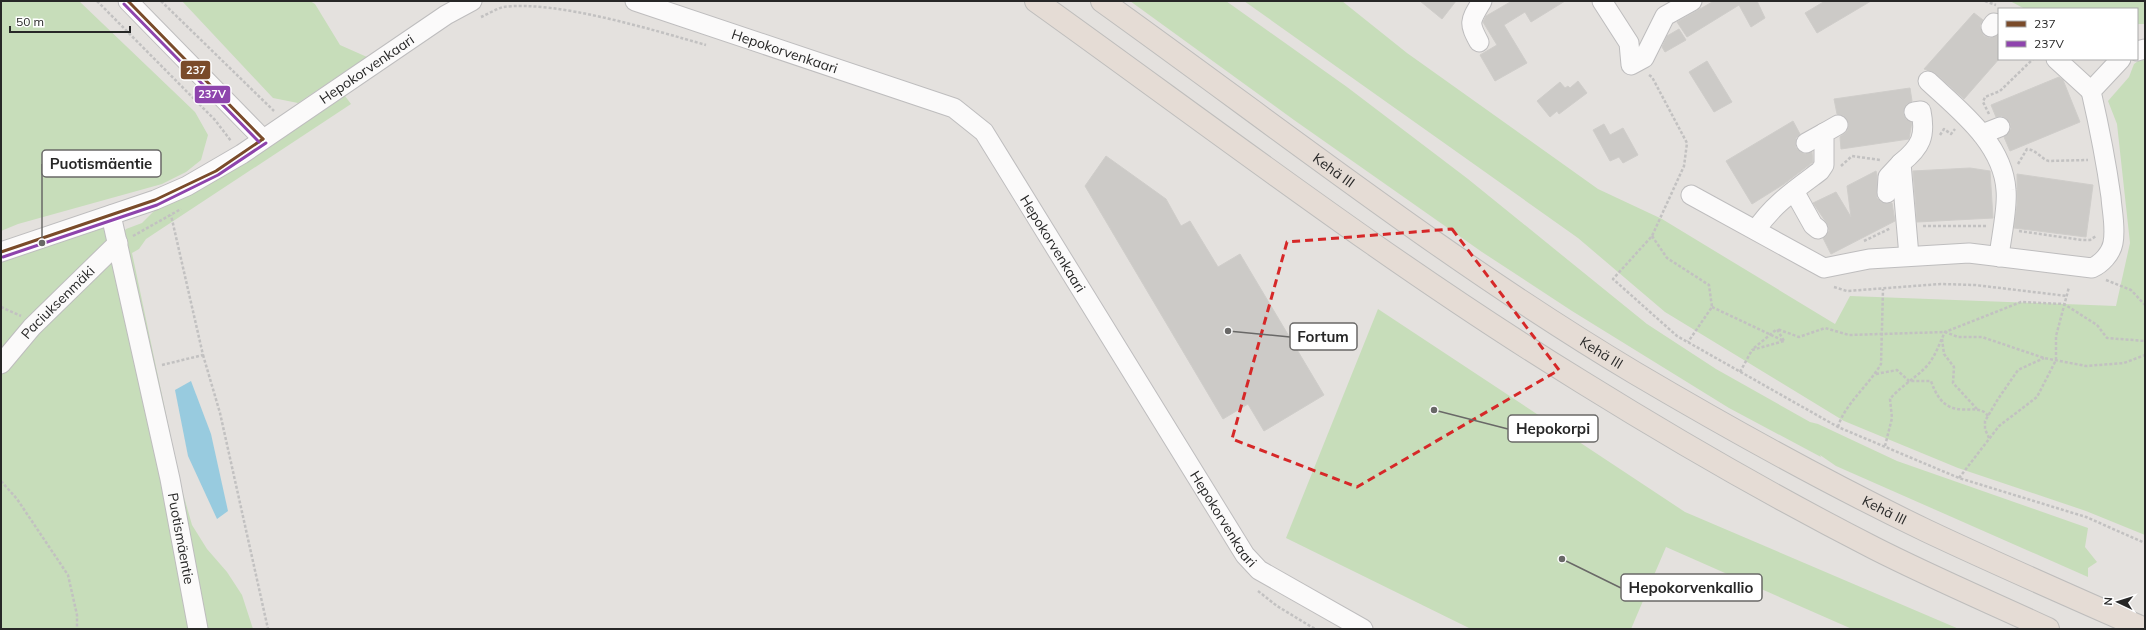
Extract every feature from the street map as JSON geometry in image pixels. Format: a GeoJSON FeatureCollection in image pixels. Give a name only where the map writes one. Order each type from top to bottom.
{"type":"FeatureCollection","features":[{"type":"Feature","properties":{"kind":"highway"},"geometry":{"type":"LineString","coordinates":[[1036,1],[1396,260],[1487,322],[1583,383],[1764,489],[1875,548],[2048,629]]}},
{"type":"Feature","properties":{"kind":"highway","name":"Kehä III"},"geometry":{"type":"LineString","coordinates":[[1102,1],[1455,255],[1634,372],[1781,456],[1927,531],[2145,629]]}},
{"type":"Feature","properties":{"kind":"street"},"geometry":{"type":"LineString","coordinates":[[128,1],[263,139]]}},
{"type":"Feature","properties":{"kind":"street","name":"Hepokorvenkaari"},"geometry":{"type":"LineString","coordinates":[[635,1],[954,108],[984,132],[1245,555],[1259,570],[1362,629]]}},
{"type":"Feature","properties":{"kind":"street"},"geometry":{"type":"LineString","coordinates":[[1479,42],[1471,27],[1473,16],[1482,1]]}},
{"type":"Feature","properties":{"kind":"street"},"geometry":{"type":"LineString","coordinates":[[1602,1],[1629,43],[1631,65],[1644,58],[1665,16],[1692,1]]}},
{"type":"Feature","properties":{"kind":"street","name":"Hepokorvenkaari"},"geometry":{"type":"LineString","coordinates":[[1,252],[111,215],[188,186],[242,154],[446,15],[475,10]]}},
{"type":"Feature","properties":{"kind":"street"},"geometry":{"type":"LineString","coordinates":[[1691,195],[1824,268],[1869,259],[1969,253],[2092,268],[2102,261],[2113,244],[2114,226],[2105,150],[2091,91],[2057,60]]}},
{"type":"Feature","properties":{"kind":"street"},"geometry":{"type":"LineString","coordinates":[[2091,91],[2120,60]]}},
{"type":"Feature","properties":{"kind":"street"},"geometry":{"type":"LineString","coordinates":[[1928,81],[1989,141],[2000,167],[2006,190],[1999,257]]}},
{"type":"Feature","properties":{"kind":"street"},"geometry":{"type":"LineString","coordinates":[[1887,193],[1888,177],[1901,163],[1912,155],[1922,141],[1923,121],[1921,111],[1914,112]]}},
{"type":"Feature","properties":{"kind":"street"},"geometry":{"type":"LineString","coordinates":[[1982,134],[2000,127]]}},
{"type":"Feature","properties":{"kind":"street"},"geometry":{"type":"LineString","coordinates":[[1756,230],[1766,216],[1794,191],[1820,171],[1824,165],[1831,129],[1806,143]]}},
{"type":"Feature","properties":{"kind":"street"},"geometry":{"type":"LineString","coordinates":[[1901,163],[1909,256]]}},
{"type":"Feature","properties":{"kind":"street"},"geometry":{"type":"LineString","coordinates":[[1794,191],[1813,225],[1818,229]]}},
{"type":"Feature","properties":{"kind":"street","name":"Puotismäentie"},"geometry":{"type":"LineString","coordinates":[[111,215],[170,480],[198,629]]}},
{"type":"Feature","properties":{"kind":"street","name":"Paciuksenmäki"},"geometry":{"type":"LineString","coordinates":[[1,364],[32,327],[118,243]]}},
{"type":"Feature","properties":{"kind":"path"},"geometry":{"type":"LineString","coordinates":[[97,1],[215,120],[242,154]]}},
{"type":"Feature","properties":{"kind":"path"},"geometry":{"type":"LineString","coordinates":[[161,1],[286,123]]}},
{"type":"Feature","properties":{"kind":"path"},"geometry":{"type":"LineString","coordinates":[[475,10],[545,3],[588,11],[712,46]]}},
{"type":"Feature","properties":{"kind":"path"},"geometry":{"type":"LineString","coordinates":[[1968,119],[1973,116],[1988,118],[1989,114],[1983,102],[1985,98],[2000,91],[2032,60]]}},
{"type":"Feature","properties":{"kind":"path"},"geometry":{"type":"LineString","coordinates":[[1631,65],[1652,76],[1687,143],[1684,166],[1652,236],[1613,279],[1677,336],[1838,427],[1959,478],[2086,518],[2145,543]]}},
{"type":"Feature","properties":{"kind":"path"},"geometry":{"type":"LineString","coordinates":[[2012,165],[2015,166],[2020,161],[2027,149],[2037,152],[2049,161],[2095,160]]}},
{"type":"Feature","properties":{"kind":"path"},"geometry":{"type":"LineString","coordinates":[[1838,165],[1842,166],[1852,156],[1901,163]]}},
{"type":"Feature","properties":{"kind":"path"},"geometry":{"type":"LineString","coordinates":[[118,243],[184,207]]}},
{"type":"Feature","properties":{"kind":"path"},"geometry":{"type":"LineString","coordinates":[[171,215],[203,355],[220,413],[268,629]]}},
{"type":"Feature","properties":{"kind":"path"},"geometry":{"type":"LineString","coordinates":[[1858,244],[1892,228],[1906,227],[1979,225],[2082,240],[2090,240],[2098,234]]}},
{"type":"Feature","properties":{"kind":"path"},"geometry":{"type":"LineString","coordinates":[[1652,236],[1667,258],[1709,285],[1712,307],[1688,342]]}},
{"type":"Feature","properties":{"kind":"path"},"geometry":{"type":"LineString","coordinates":[[2106,280],[2131,290],[2145,305]]}},
{"type":"Feature","properties":{"kind":"path"},"geometry":{"type":"LineString","coordinates":[[1834,287],[1847,291],[1941,284],[1975,285],[2067,296]]}},
{"type":"Feature","properties":{"kind":"path"},"geometry":{"type":"LineString","coordinates":[[1959,478],[1989,438],[2009,416],[2037,397],[2056,360],[2056,336],[2069,287]]}},
{"type":"Feature","properties":{"kind":"path"},"geometry":{"type":"LineString","coordinates":[[1838,427],[1841,418],[1881,364],[1881,335],[1884,320],[1884,289]]}},
{"type":"Feature","properties":{"kind":"path"},"geometry":{"type":"LineString","coordinates":[[1777,330],[1799,337],[1826,328],[1849,335],[1945,332],[2021,302],[2064,304],[2097,325],[2107,338],[2145,341]]}},
{"type":"Feature","properties":{"kind":"path"},"geometry":{"type":"LineString","coordinates":[[1712,307],[1784,341]]}},
{"type":"Feature","properties":{"kind":"path"},"geometry":{"type":"LineString","coordinates":[[1740,372],[1752,350],[1777,330]]}},
{"type":"Feature","properties":{"kind":"path"},"geometry":{"type":"LineString","coordinates":[[1777,330],[1784,341]]}},
{"type":"Feature","properties":{"kind":"path"},"geometry":{"type":"LineString","coordinates":[[1884,446],[1892,418],[1890,399],[1909,381],[1926,368],[1935,355],[1945,332]]}},
{"type":"Feature","properties":{"kind":"path"},"geometry":{"type":"LineString","coordinates":[[1945,332],[1958,337],[1982,337],[2044,358],[2086,366],[2124,363],[2145,355]]}},
{"type":"Feature","properties":{"kind":"path"},"geometry":{"type":"LineString","coordinates":[[1942,339],[1944,354],[1954,367],[1953,384],[1977,409]]}},
{"type":"Feature","properties":{"kind":"path"},"geometry":{"type":"LineString","coordinates":[[1752,350],[1784,341]]}},
{"type":"Feature","properties":{"kind":"path"},"geometry":{"type":"LineString","coordinates":[[146,369],[203,355]]}},
{"type":"Feature","properties":{"kind":"path"},"geometry":{"type":"LineString","coordinates":[[1989,438],[1985,429],[1985,421],[2018,370],[2044,358]]}},
{"type":"Feature","properties":{"kind":"path"},"geometry":{"type":"LineString","coordinates":[[1875,374],[1897,370],[1909,381],[1931,381],[1935,392],[1945,404],[1958,410],[1977,409],[1986,412],[1988,416]]}},
{"type":"Feature","properties":{"kind":"path"},"geometry":{"type":"LineString","coordinates":[[1,480],[17,499],[68,575],[77,615],[77,629]]}},
{"type":"Feature","properties":{"kind":"path"},"geometry":{"type":"LineString","coordinates":[[1253,588],[1277,606],[1315,629]]}},
{"type":"Feature","properties":{"kind":"highlighted area"},"geometry":{"type":"Polygon","coordinates":[[[1452,229],[1559,370],[1357,487],[1232,439],[1287,242],[1452,229]]]}},
{"type":"Feature","properties":{"kind":"green space"},"geometry":{"type":"Polygon","coordinates":[[[1,1],[79,1],[195,112],[208,135],[201,160],[186,172],[162,184],[18,224],[1,231],[1,1]]]}},
{"type":"Feature","properties":{"kind":"green space"},"geometry":{"type":"Polygon","coordinates":[[[182,1],[310,1],[315,4],[340,45],[367,57],[298,103],[273,98],[182,1]]]}},
{"type":"Feature","properties":{"kind":"green space"},"geometry":{"type":"Polygon","coordinates":[[[1130,1],[1226,1],[1347,87],[1468,179],[1647,324],[1716,369],[1810,422],[1818,424],[1897,461],[2088,528],[2085,547],[2097,562],[2088,568],[2088,577],[1836,466],[1820,455],[1821,457],[1729,408],[1572,311],[1482,252],[1294,120],[1130,1]]]}},
{"type":"Feature","properties":{"kind":"green space"},"geometry":{"type":"Polygon","coordinates":[[[1244,1],[1342,1],[1407,53],[1598,189],[1662,219],[1835,324],[1850,296],[2116,306],[2130,243],[2117,124],[2108,101],[2129,77],[2134,64],[2145,56],[2145,535],[2086,511],[1958,468],[1844,421],[1665,312],[1578,238],[1244,1]]]}},
{"type":"Feature","properties":{"kind":"green space"},"geometry":{"type":"Polygon","coordinates":[[[2010,1],[2145,1],[2145,24],[2138,24],[2138,8],[2023,8],[2010,1]]]}},
{"type":"Feature","properties":{"kind":"green space"},"geometry":{"type":"Polygon","coordinates":[[[345,96],[351,104],[146,239],[139,249],[132,253],[182,490],[192,525],[207,549],[227,572],[242,595],[253,629],[204,629],[123,233],[126,229],[142,223],[163,202],[249,160],[345,96]]]}},
{"type":"Feature","properties":{"kind":"green space"},"geometry":{"type":"Polygon","coordinates":[[[100,226],[107,229],[193,629],[1,629],[1,260],[100,226]]]}},
{"type":"Feature","properties":{"kind":"green space"},"geometry":{"type":"Polygon","coordinates":[[[1378,309],[1685,512],[1959,629],[1852,629],[1666,547],[1631,629],[1471,629],[1286,538],[1378,309]]]}},
{"type":"Feature","properties":{"kind":"water"},"geometry":{"type":"Polygon","coordinates":[[[191,381],[211,434],[228,511],[217,519],[188,456],[175,390],[191,381]]]}},
{"type":"Feature","properties":{"kind":"building"},"geometry":{"type":"Polygon","coordinates":[[[1420,1],[1456,1],[1442,19],[1420,1]]]}},
{"type":"Feature","properties":{"kind":"building"},"geometry":{"type":"Polygon","coordinates":[[[1512,1],[1565,1],[1531,22],[1525,12],[1504,25],[1527,63],[1495,81],[1480,55],[1497,45],[1483,22],[1486,16],[1512,1]]]}},
{"type":"Feature","properties":{"kind":"building"},"geometry":{"type":"Polygon","coordinates":[[[1714,1],[1757,1],[1765,18],[1751,27],[1739,5],[1687,37],[1677,22],[1714,1]]]}},
{"type":"Feature","properties":{"kind":"building"},"geometry":{"type":"Polygon","coordinates":[[[1825,1],[1871,1],[1817,33],[1805,13],[1825,1]]]}},
{"type":"Feature","properties":{"kind":"building"},"geometry":{"type":"Polygon","coordinates":[[[1974,13],[1983,20],[1980,26],[1984,36],[1990,38],[1998,35],[1998,60],[1964,99],[1935,73],[1924,69],[1974,13]]]}},
{"type":"Feature","properties":{"kind":"building"},"geometry":{"type":"Polygon","coordinates":[[[1679,29],[1686,40],[1665,52],[1662,47],[1667,36],[1679,29]]]}},
{"type":"Feature","properties":{"kind":"building"},"geometry":{"type":"Polygon","coordinates":[[[1707,61],[1732,102],[1714,112],[1689,72],[1707,61]]]}},
{"type":"Feature","properties":{"kind":"building"},"geometry":{"type":"Polygon","coordinates":[[[2059,77],[2063,80],[2080,122],[2010,151],[2004,137],[2011,129],[2010,123],[2002,116],[1996,117],[1991,105],[2059,77]]]}},
{"type":"Feature","properties":{"kind":"building"},"geometry":{"type":"Polygon","coordinates":[[[1578,81],[1587,93],[1559,114],[1557,111],[1550,117],[1537,101],[1560,82],[1565,88],[1568,86],[1570,88],[1578,81]]]}},
{"type":"Feature","properties":{"kind":"building"},"geometry":{"type":"Polygon","coordinates":[[[1910,88],[1912,101],[1907,104],[1903,113],[1906,119],[1912,122],[1909,139],[1841,149],[1840,137],[1847,131],[1849,125],[1844,116],[1837,114],[1834,99],[1910,88]]]}},
{"type":"Feature","properties":{"kind":"building"},"geometry":{"type":"Polygon","coordinates":[[[1793,121],[1800,134],[1796,138],[1796,148],[1805,154],[1812,152],[1813,162],[1784,184],[1752,204],[1726,161],[1793,121]]]}},
{"type":"Feature","properties":{"kind":"building"},"geometry":{"type":"Polygon","coordinates":[[[1604,124],[1610,135],[1623,128],[1638,155],[1623,163],[1619,157],[1610,161],[1593,130],[1604,124]]]}},
{"type":"Feature","properties":{"kind":"building"},"geometry":{"type":"Polygon","coordinates":[[[1106,156],[1166,199],[1181,226],[1190,221],[1218,267],[1240,254],[1324,395],[1264,431],[1248,404],[1223,419],[1085,186],[1106,156]]]}},
{"type":"Feature","properties":{"kind":"building"},"geometry":{"type":"Polygon","coordinates":[[[1970,168],[1990,171],[1993,218],[1917,222],[1913,171],[1970,168]]]}},
{"type":"Feature","properties":{"kind":"building"},"geometry":{"type":"Polygon","coordinates":[[[1876,171],[1877,198],[1881,202],[1892,203],[1895,221],[1831,254],[1823,238],[1829,231],[1828,225],[1813,203],[1836,192],[1851,217],[1847,186],[1876,171]]]}},
{"type":"Feature","properties":{"kind":"building"},"geometry":{"type":"Polygon","coordinates":[[[2017,174],[2093,185],[2086,237],[2014,228],[2017,205],[2017,174]]]}},
{"type":"Feature","properties":{"kind":"transit line","name":"237"},"geometry":{"type":"LineString","coordinates":[[128,1],[263,139]]}},
{"type":"Feature","properties":{"kind":"transit line","name":"237V"},"geometry":{"type":"LineString","coordinates":[[124,4],[259,142]]}},
{"type":"Feature","properties":{"kind":"transit line","name":"237"},"geometry":{"type":"LineString","coordinates":[[1,252],[155,200],[216,171],[263,139]]}},
{"type":"Feature","properties":{"kind":"transit line","name":"237V"},"geometry":{"type":"LineString","coordinates":[[3,257],[157,205],[218,175],[266,143]]}},
{"type":"Feature","properties":{"kind":"place","name":"Puotismäentie"},"geometry":{"type":"Point","coordinates":[42,243]}},
{"type":"Feature","properties":{"kind":"place","name":"Fortum"},"geometry":{"type":"Point","coordinates":[1228,331]}},
{"type":"Feature","properties":{"kind":"place","name":"Hepokorpi"},"geometry":{"type":"Point","coordinates":[1434,410]}},
{"type":"Feature","properties":{"kind":"place","name":"Hepokorvenkallio"},"geometry":{"type":"Point","coordinates":[1562,559]}}]}
